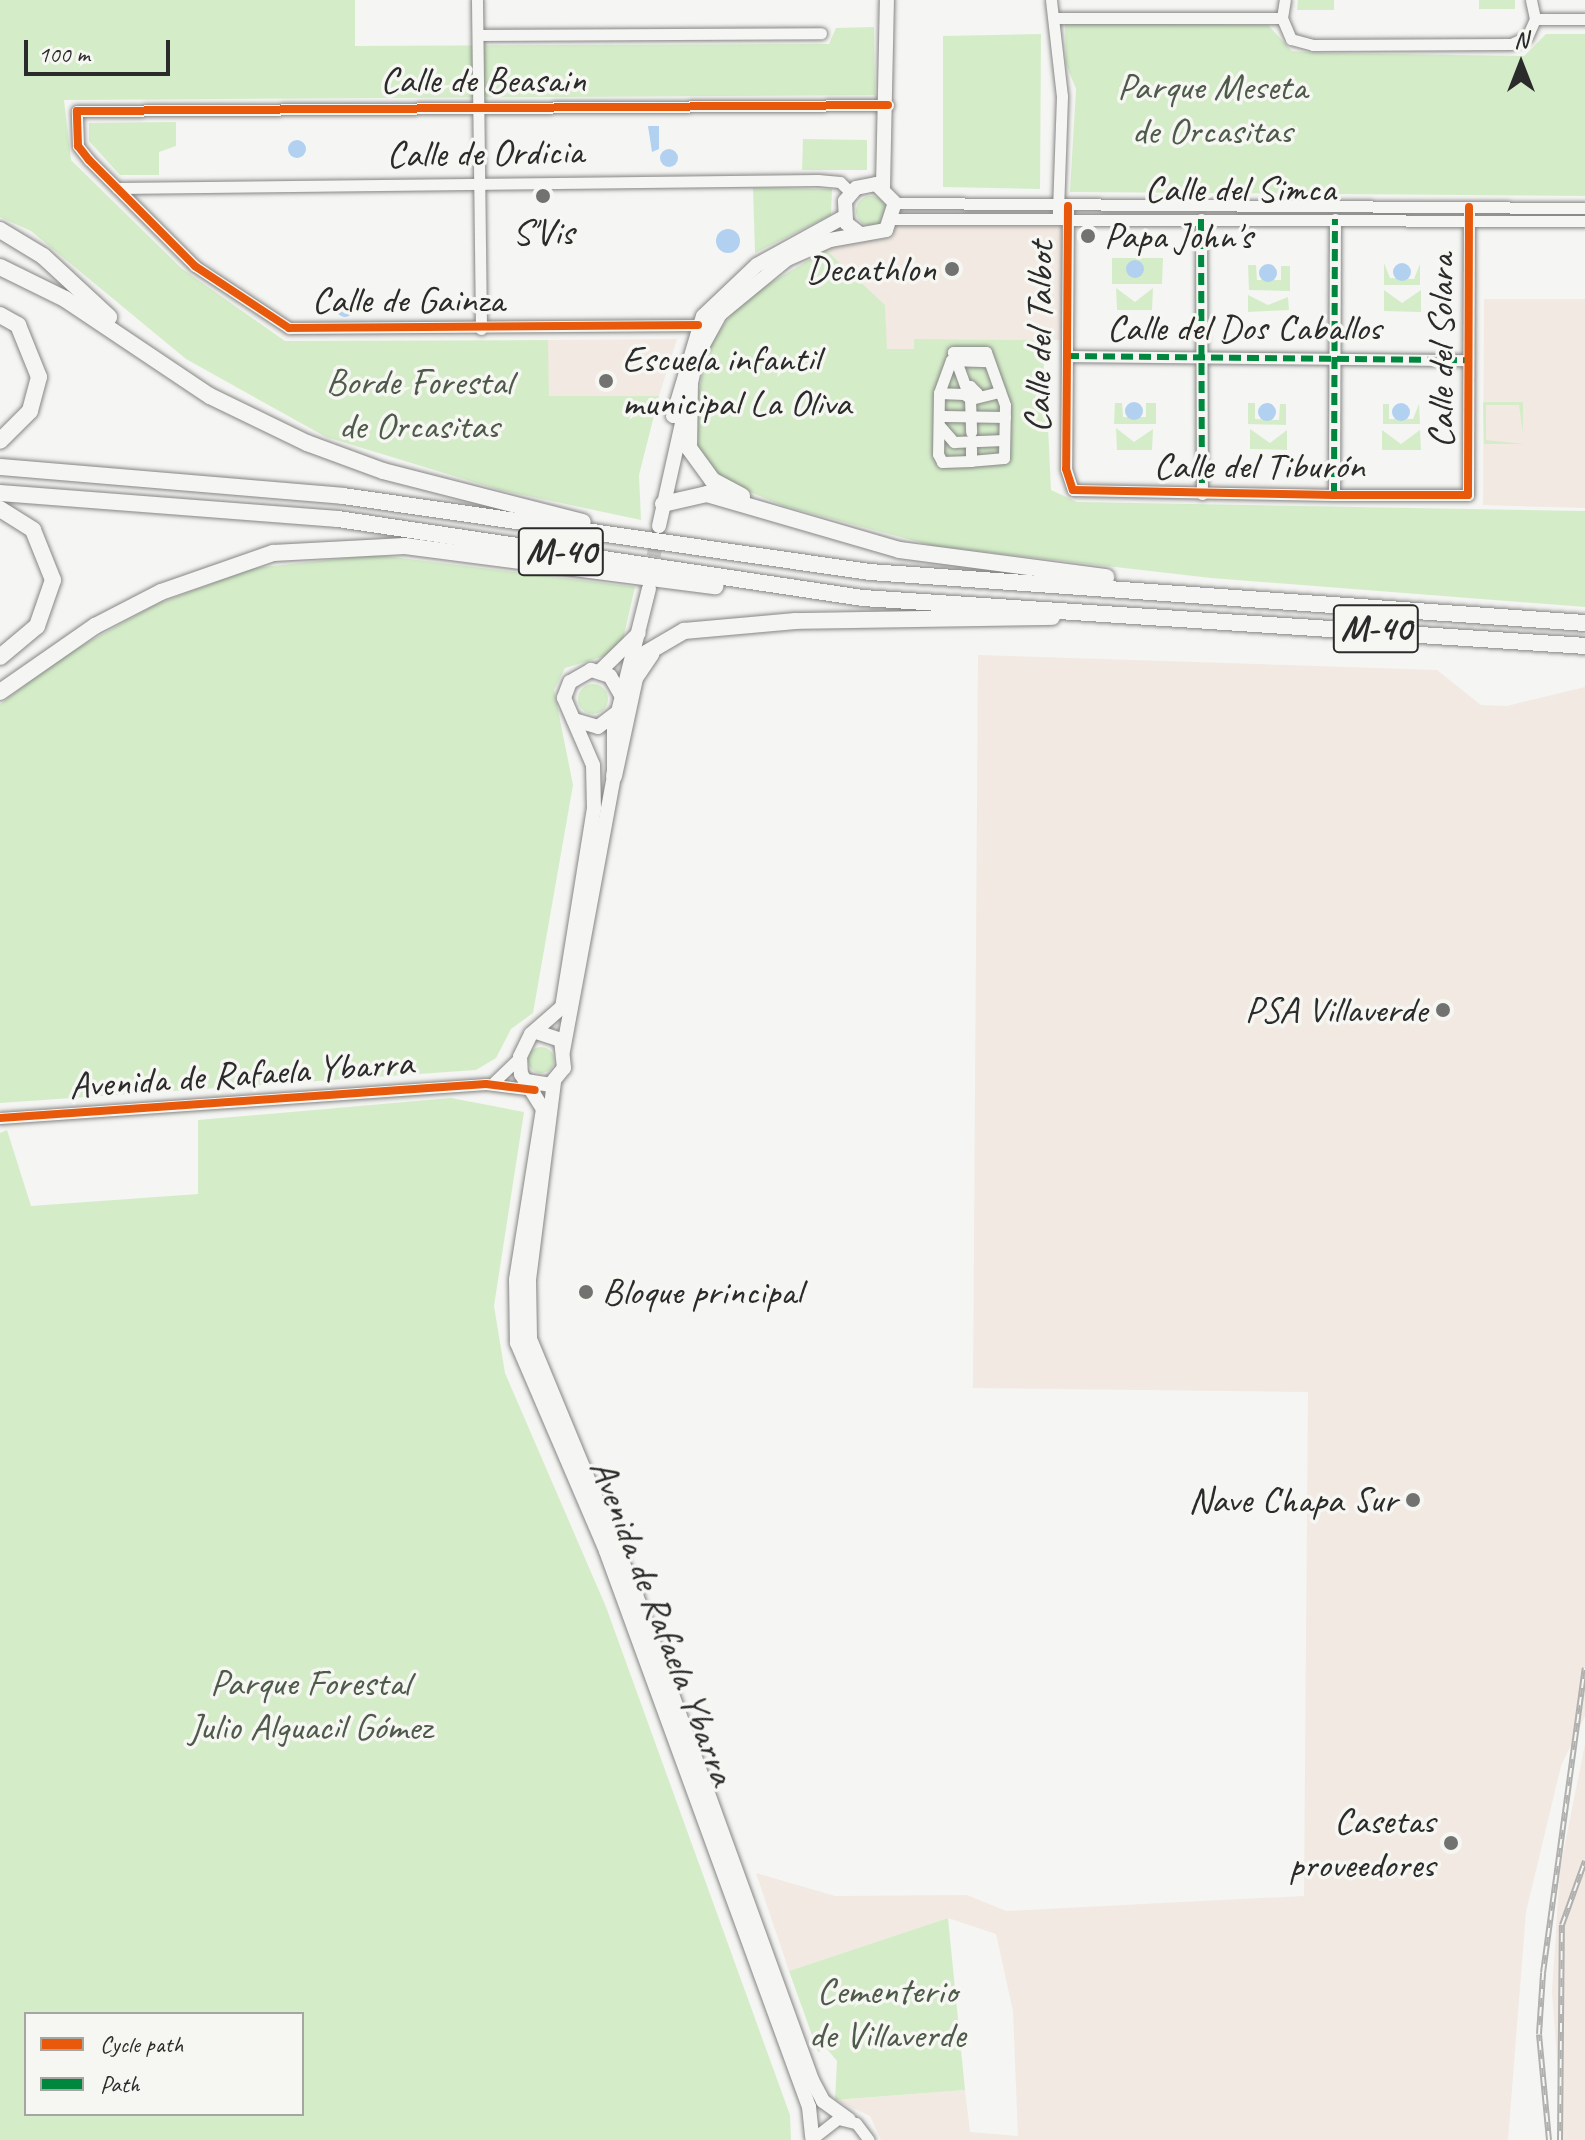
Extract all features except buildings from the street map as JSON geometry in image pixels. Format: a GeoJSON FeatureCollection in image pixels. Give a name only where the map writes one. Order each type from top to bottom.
{"type":"FeatureCollection","features":[{"type":"Feature","properties":{"kind":"highway"},"geometry":{"type":"LineString","coordinates":[[0,230],[43,256],[174,372]]}},
{"type":"Feature","properties":{"kind":"highway"},"geometry":{"type":"LineString","coordinates":[[0,267],[65,299],[174,372],[254,419],[350,460],[670,546]]}},
{"type":"Feature","properties":{"kind":"highway"},"geometry":{"type":"LineString","coordinates":[[0,315],[18,325],[39,377],[30,411],[0,441]]}},
{"type":"Feature","properties":{"kind":"highway"},"geometry":{"type":"LineString","coordinates":[[690,380],[687,441],[712,480],[852,539]]}},
{"type":"Feature","properties":{"kind":"highway","name":"M-40"},"geometry":{"type":"LineString","coordinates":[[0,467],[328,494],[670,546],[870,572],[1585,623]]}},
{"type":"Feature","properties":{"kind":"highway","name":"M-40"},"geometry":{"type":"LineString","coordinates":[[0,493],[338,519],[748,584],[1585,646]]}},
{"type":"Feature","properties":{"kind":"highway"},"geometry":{"type":"LineString","coordinates":[[663,504],[707,494],[852,539],[1194,594]]}},
{"type":"Feature","properties":{"kind":"highway"},"geometry":{"type":"LineString","coordinates":[[0,509],[33,530],[53,580],[37,626],[0,657]]}},
{"type":"Feature","properties":{"kind":"highway"},"geometry":{"type":"LineString","coordinates":[[0,692],[95,626],[161,592],[273,553],[405,546],[692,586],[748,584]]}},
{"type":"Feature","properties":{"kind":"highway"},"geometry":{"type":"LineString","coordinates":[[636,659],[666,636],[711,629],[1122,613]]}},
{"type":"Feature","properties":{"kind":"highway"},"geometry":{"type":"LineString","coordinates":[[614,776],[643,663],[672,640],[711,629]]}},
{"type":"Feature","properties":{"kind":"main road"},"geometry":{"type":"LineString","coordinates":[[883,187],[888,105],[887,0]]}},
{"type":"Feature","properties":{"kind":"main road"},"geometry":{"type":"LineString","coordinates":[[659,526],[690,380],[707,333],[747,284],[787,259],[860,234],[879,234],[895,219],[895,203],[883,187],[869,183],[850,192],[844,217],[757,265],[698,325],[678,389],[663,504]]}},
{"type":"Feature","properties":{"kind":"main road"},"geometry":{"type":"LineString","coordinates":[[844,217],[860,234]]}},
{"type":"Feature","properties":{"kind":"main road","name":"Avenida de Rafaela Ybarra"},"geometry":{"type":"LineString","coordinates":[[649,589],[636,659],[614,718],[614,776],[563,1051],[554,1082],[527,1295],[530,1339],[636,1595],[812,2080],[823,2101],[849,2120]]}},
{"type":"Feature","properties":{"kind":"main road","name":"Avenida de Rafaela Ybarra"},"geometry":{"type":"LineString","coordinates":[[644,621],[627,651],[600,671],[576,676],[566,689],[574,720],[593,765],[594,808],[562,1007],[531,1034],[520,1057],[543,1109],[516,1280],[517,1343],[606,1551],[809,2107],[812,2139]]}},
{"type":"Feature","properties":{"kind":"main road"},"geometry":{"type":"LineString","coordinates":[[600,671],[621,695]]}},
{"type":"Feature","properties":{"kind":"main road"},"geometry":{"type":"LineString","coordinates":[[574,720],[592,727],[614,718]]}},
{"type":"Feature","properties":{"kind":"main road"},"geometry":{"type":"LineString","coordinates":[[531,1034],[552,1032],[563,1051]]}},
{"type":"Feature","properties":{"kind":"main road"},"geometry":{"type":"LineString","coordinates":[[531,1085],[554,1082]]}},
{"type":"Feature","properties":{"kind":"street"},"geometry":{"type":"LineString","coordinates":[[477,0],[481,329]]}},
{"type":"Feature","properties":{"kind":"street","name":"Calle del Talbot"},"geometry":{"type":"LineString","coordinates":[[1051,0],[1057,18],[1067,356],[1066,469]]}},
{"type":"Feature","properties":{"kind":"street"},"geometry":{"type":"LineString","coordinates":[[1285,0],[1282,18],[1291,39],[1313,45],[1511,44],[1527,37],[1535,19],[1531,0]]}},
{"type":"Feature","properties":{"kind":"street"},"geometry":{"type":"LineString","coordinates":[[1057,18],[1282,18]]}},
{"type":"Feature","properties":{"kind":"street"},"geometry":{"type":"LineString","coordinates":[[1535,19],[1585,19]]}},
{"type":"Feature","properties":{"kind":"street"},"geometry":{"type":"LineString","coordinates":[[478,35],[821,33]]}},
{"type":"Feature","properties":{"kind":"street","name":"Calle de Beasain"},"geometry":{"type":"LineString","coordinates":[[77,111],[888,105]]}},
{"type":"Feature","properties":{"kind":"street","name":"Calle de Gainza"},"geometry":{"type":"LineString","coordinates":[[77,111],[78,146],[117,188],[195,266],[289,328],[481,329],[698,325]]}},
{"type":"Feature","properties":{"kind":"street","name":"Calle de Ordicia"},"geometry":{"type":"LineString","coordinates":[[117,188],[834,180],[850,192]]}},
{"type":"Feature","properties":{"kind":"street","name":"Calle del Simca"},"geometry":{"type":"LineString","coordinates":[[895,203],[1201,219],[1585,221]]}},
{"type":"Feature","properties":{"kind":"street","name":"Calle del Solara"},"geometry":{"type":"LineString","coordinates":[[1468,495],[1469,207]]}},
{"type":"Feature","properties":{"kind":"street","name":"Calle del Simca"},"geometry":{"type":"LineString","coordinates":[[895,219],[1063,212],[1585,208]]}},
{"type":"Feature","properties":{"kind":"street"},"geometry":{"type":"LineString","coordinates":[[1201,219],[1202,494]]}},
{"type":"Feature","properties":{"kind":"street"},"geometry":{"type":"LineString","coordinates":[[1334,495],[1335,219]]}},
{"type":"Feature","properties":{"kind":"street"},"geometry":{"type":"LineString","coordinates":[[953,352],[986,352],[1005,417],[1003,460],[939,459],[944,393],[951,360],[953,352]]}},
{"type":"Feature","properties":{"kind":"street","name":"Calle del Dos Caballos"},"geometry":{"type":"LineString","coordinates":[[1067,356],[1468,360]]}},
{"type":"Feature","properties":{"kind":"street"},"geometry":{"type":"LineString","coordinates":[[951,360],[969,393],[964,416],[968,440],[965,461]]}},
{"type":"Feature","properties":{"kind":"street"},"geometry":{"type":"LineString","coordinates":[[944,393],[1000,392]]}},
{"type":"Feature","properties":{"kind":"street"},"geometry":{"type":"LineString","coordinates":[[942,424],[964,416],[1005,417]]}},
{"type":"Feature","properties":{"kind":"street"},"geometry":{"type":"LineString","coordinates":[[964,416],[946,430],[968,440],[1004,440]]}},
{"type":"Feature","properties":{"kind":"street"},"geometry":{"type":"LineString","coordinates":[[942,424],[968,440]]}},
{"type":"Feature","properties":{"kind":"street","name":"Calle del Tiburón"},"geometry":{"type":"LineString","coordinates":[[1066,469],[1073,490],[1083,493],[1468,495]]}},
{"type":"Feature","properties":{"kind":"street"},"geometry":{"type":"LineString","coordinates":[[486,1084],[506,1077],[520,1057]]}},
{"type":"Feature","properties":{"kind":"street","name":"Avenida de Rafaela Ybarra"},"geometry":{"type":"LineString","coordinates":[[0,1118],[486,1084],[531,1085]]}},
{"type":"Feature","properties":{"kind":"street"},"geometry":{"type":"LineString","coordinates":[[812,2139],[827,2122],[849,2120],[869,2140]]}},
{"type":"Feature","properties":{"kind":"shaded area"},"geometry":{"type":"Polygon","coordinates":[[[895,219],[1068,219],[1068,340],[915,339],[915,349],[886,349],[885,305],[829,256],[824,243],[895,219]]]}},
{"type":"Feature","properties":{"kind":"shaded area"},"geometry":{"type":"Polygon","coordinates":[[[1484,299],[1585,299],[1585,508],[1483,505],[1484,299]]]}},
{"type":"Feature","properties":{"kind":"shaded area","name":"Escuela infantil municipal La Oliva"},"geometry":{"type":"Polygon","coordinates":[[[677,339],[659,396],[548,396],[548,340],[677,339]]]}},
{"type":"Feature","properties":{"kind":"shaded area"},"geometry":{"type":"Polygon","coordinates":[[[978,655],[1437,670],[1481,705],[1507,706],[1585,687],[1585,1716],[1561,1766],[1526,1912],[1508,2140],[881,2140],[870,2116],[836,2100],[965,2090],[970,2132],[1018,2136],[1013,2011],[996,1934],[948,1918],[789,1971],[756,1873],[835,1896],[967,1895],[1006,1911],[1304,1896],[1308,1392],[973,1388],[978,655]]]}},
{"type":"Feature","properties":{"kind":"shaded area"},"geometry":{"type":"Polygon","coordinates":[[[1585,1744],[1585,2140],[1563,2140],[1552,1992],[1560,1869],[1585,1744]]]}},
{"type":"Feature","properties":{"kind":"green space","name":"Borde Forestal de Orcasitas"},"geometry":{"type":"Polygon","coordinates":[[[0,0],[355,0],[355,46],[829,44],[836,28],[874,27],[875,95],[64,100],[71,160],[181,268],[285,341],[548,340],[549,396],[659,396],[639,475],[641,520],[500,490],[326,437],[186,359],[31,231],[0,217],[0,0]]]}},
{"type":"Feature","properties":{"kind":"green space"},"geometry":{"type":"Polygon","coordinates":[[[1298,0],[1334,0],[1334,10],[1297,10],[1298,0]]]}},
{"type":"Feature","properties":{"kind":"green space"},"geometry":{"type":"Polygon","coordinates":[[[1479,0],[1515,0],[1515,9],[1479,9],[1479,0]]]}},
{"type":"Feature","properties":{"kind":"green space","name":"Parque Meseta de Orcasitas"},"geometry":{"type":"Polygon","coordinates":[[[1065,23],[1268,25],[1292,51],[1321,53],[1524,56],[1546,34],[1585,34],[1585,196],[1070,192],[1076,89],[1066,64],[1065,23]]]}},
{"type":"Feature","properties":{"kind":"green space"},"geometry":{"type":"Polygon","coordinates":[[[1041,34],[1040,189],[943,187],[943,36],[1041,34]]]}},
{"type":"Feature","properties":{"kind":"green space"},"geometry":{"type":"Polygon","coordinates":[[[176,122],[176,146],[159,152],[159,175],[120,175],[89,141],[89,123],[176,122]]]}},
{"type":"Feature","properties":{"kind":"green space"},"geometry":{"type":"Polygon","coordinates":[[[803,139],[867,140],[867,170],[802,170],[803,139]]]}},
{"type":"Feature","properties":{"kind":"green space"},"geometry":{"type":"Polygon","coordinates":[[[753,188],[832,189],[831,215],[755,253],[753,188]]]}},
{"type":"Feature","properties":{"kind":"green space"},"geometry":{"type":"Polygon","coordinates":[[[871,196],[882,200],[886,211],[882,222],[871,226],[860,222],[856,211],[860,200],[871,196]]]}},
{"type":"Feature","properties":{"kind":"green space"},"geometry":{"type":"Polygon","coordinates":[[[826,250],[885,305],[887,349],[914,349],[914,339],[1044,340],[1051,490],[1077,502],[1585,511],[1585,607],[1211,578],[934,546],[784,506],[725,482],[696,452],[692,425],[708,346],[742,300],[826,250]]]}},
{"type":"Feature","properties":{"kind":"green space"},"geometry":{"type":"Polygon","coordinates":[[[1112,258],[1163,258],[1162,284],[1112,284],[1112,258]]]}},
{"type":"Feature","properties":{"kind":"green space"},"geometry":{"type":"Polygon","coordinates":[[[1384,263],[1390,278],[1414,279],[1420,264],[1420,285],[1384,285],[1384,263]]]}},
{"type":"Feature","properties":{"kind":"green space"},"geometry":{"type":"Polygon","coordinates":[[[1248,265],[1256,265],[1257,280],[1281,280],[1281,266],[1290,266],[1290,291],[1249,290],[1248,265]]]}},
{"type":"Feature","properties":{"kind":"green space"},"geometry":{"type":"Polygon","coordinates":[[[1116,288],[1135,302],[1153,288],[1152,310],[1117,310],[1116,288]]]}},
{"type":"Feature","properties":{"kind":"green space"},"geometry":{"type":"Polygon","coordinates":[[[1384,290],[1402,303],[1421,290],[1421,312],[1384,311],[1384,290]]]}},
{"type":"Feature","properties":{"kind":"green space"},"geometry":{"type":"Polygon","coordinates":[[[1248,295],[1268,305],[1288,297],[1289,310],[1248,312],[1248,295]]]}},
{"type":"Feature","properties":{"kind":"green space"},"geometry":{"type":"Polygon","coordinates":[[[1483,402],[1523,402],[1523,433],[1519,405],[1486,405],[1486,440],[1524,444],[1484,444],[1483,402]]]}},
{"type":"Feature","properties":{"kind":"green space"},"geometry":{"type":"Polygon","coordinates":[[[1115,403],[1122,403],[1123,417],[1146,417],[1146,403],[1156,403],[1156,424],[1114,424],[1115,403]]]}},
{"type":"Feature","properties":{"kind":"green space"},"geometry":{"type":"Polygon","coordinates":[[[1248,403],[1255,403],[1255,419],[1279,420],[1280,404],[1286,404],[1286,425],[1248,424],[1248,403]]]}},
{"type":"Feature","properties":{"kind":"green space"},"geometry":{"type":"Polygon","coordinates":[[[1383,404],[1389,404],[1389,419],[1413,419],[1419,404],[1420,424],[1383,424],[1383,404]]]}},
{"type":"Feature","properties":{"kind":"green space"},"geometry":{"type":"Polygon","coordinates":[[[1116,428],[1134,442],[1153,429],[1152,450],[1117,450],[1116,428]]]}},
{"type":"Feature","properties":{"kind":"green space"},"geometry":{"type":"Polygon","coordinates":[[[1250,429],[1270,443],[1287,430],[1287,450],[1250,449],[1250,429]]]}},
{"type":"Feature","properties":{"kind":"green space"},"geometry":{"type":"Polygon","coordinates":[[[1382,430],[1401,444],[1420,430],[1421,450],[1382,450],[1382,430]]]}},
{"type":"Feature","properties":{"kind":"green space"},"geometry":{"type":"Polygon","coordinates":[[[376,555],[635,587],[623,639],[608,655],[565,668],[554,690],[573,785],[533,1013],[511,1029],[496,1058],[476,1070],[0,1103],[0,704],[65,655],[155,605],[253,568],[376,555]]]}},
{"type":"Feature","properties":{"kind":"green space"},"geometry":{"type":"Polygon","coordinates":[[[593,684],[604,688],[608,699],[604,710],[593,714],[582,710],[578,699],[582,688],[593,684]]]}},
{"type":"Feature","properties":{"kind":"green space"},"geometry":{"type":"Polygon","coordinates":[[[541,1047],[551,1050],[554,1060],[551,1070],[541,1073],[531,1070],[528,1060],[531,1050],[541,1047]]]}},
{"type":"Feature","properties":{"kind":"green space","name":"Parque Forestal Julio Alguacil Gómez"},"geometry":{"type":"Polygon","coordinates":[[[451,1098],[524,1112],[494,1306],[505,1373],[606,1607],[790,2115],[791,2140],[0,2140],[0,1133],[7,1130],[31,1206],[198,1194],[198,1120],[451,1098]]]}},
{"type":"Feature","properties":{"kind":"green space","name":"Cementerio de Villaverde"},"geometry":{"type":"Polygon","coordinates":[[[948,1918],[965,2090],[835,2100],[837,2061],[827,2049],[818,2052],[789,1971],[948,1918]]]}},
{"type":"Feature","properties":{"kind":"water"},"geometry":{"type":"Polygon","coordinates":[[[648,126],[659,126],[659,149],[652,152],[648,126]]]}},
{"type":"Feature","properties":{"kind":"water"},"geometry":{"type":"Polygon","coordinates":[[[293,140],[301,140],[306,149],[304,156],[293,158],[288,153],[288,145],[293,140]]]}},
{"type":"Feature","properties":{"kind":"water"},"geometry":{"type":"Polygon","coordinates":[[[669,149],[676,151],[676,165],[669,167],[662,165],[660,158],[662,151],[669,149]]]}},
{"type":"Feature","properties":{"kind":"water"},"geometry":{"type":"Polygon","coordinates":[[[728,229],[736,233],[740,241],[736,249],[728,253],[720,249],[716,241],[720,233],[728,229]]]}},
{"type":"Feature","properties":{"kind":"water"},"geometry":{"type":"Polygon","coordinates":[[[1135,260],[1144,269],[1135,278],[1126,269],[1135,260]]]}},
{"type":"Feature","properties":{"kind":"water"},"geometry":{"type":"Polygon","coordinates":[[[1402,263],[1411,272],[1402,281],[1393,272],[1402,263]]]}},
{"type":"Feature","properties":{"kind":"water"},"geometry":{"type":"Polygon","coordinates":[[[1268,264],[1277,273],[1268,282],[1259,273],[1268,264]]]}},
{"type":"Feature","properties":{"kind":"water"},"geometry":{"type":"Polygon","coordinates":[[[341,299],[349,299],[354,308],[352,315],[341,317],[336,312],[336,304],[341,299]]]}},
{"type":"Feature","properties":{"kind":"water"},"geometry":{"type":"Polygon","coordinates":[[[1134,402],[1143,411],[1134,420],[1125,411],[1134,402]]]}},
{"type":"Feature","properties":{"kind":"water"},"geometry":{"type":"Polygon","coordinates":[[[1267,403],[1276,412],[1267,421],[1258,412],[1267,403]]]}},
{"type":"Feature","properties":{"kind":"water"},"geometry":{"type":"Polygon","coordinates":[[[1401,403],[1410,412],[1401,421],[1392,412],[1401,403]]]}},
{"type":"Feature","properties":{"kind":"tunnel"},"geometry":{"type":"LineString","coordinates":[[650,577],[658,531]]}},
{"type":"Feature","properties":{"kind":"railway"},"geometry":{"type":"LineString","coordinates":[[1549,2140],[1539,2034],[1543,1973],[1585,1668]]}},
{"type":"Feature","properties":{"kind":"railway"},"geometry":{"type":"LineString","coordinates":[[1560,2140],[1562,1925],[1585,1861]]}},
{"type":"Feature","properties":{"kind":"marked path"},"geometry":{"type":"LineString","coordinates":[[1201,219],[1202,494]]}},
{"type":"Feature","properties":{"kind":"marked path"},"geometry":{"type":"LineString","coordinates":[[1334,495],[1335,219]]}},
{"type":"Feature","properties":{"kind":"marked path"},"geometry":{"type":"LineString","coordinates":[[1067,356],[1468,360]]}},
{"type":"Feature","properties":{"kind":"cycle path"},"geometry":{"type":"LineString","coordinates":[[698,325],[289,328],[195,266],[89,160],[78,146],[77,111],[888,105]]}},
{"type":"Feature","properties":{"kind":"cycle path"},"geometry":{"type":"LineString","coordinates":[[1068,206],[1066,469],[1073,490],[1334,495],[1468,495],[1469,207]]}},
{"type":"Feature","properties":{"kind":"cycle path"},"geometry":{"type":"LineString","coordinates":[[0,1118],[486,1084],[535,1090]]}},
{"type":"Feature","properties":{"kind":"place","name":"S'Vis"},"geometry":{"type":"Point","coordinates":[543,196]}},
{"type":"Feature","properties":{"kind":"place","name":"Papa John's"},"geometry":{"type":"Point","coordinates":[1088,236]}},
{"type":"Feature","properties":{"kind":"place","name":"Decathlon"},"geometry":{"type":"Point","coordinates":[952,269]}},
{"type":"Feature","properties":{"kind":"place","name":"Escuela infantil municipal La Oliva"},"geometry":{"type":"Point","coordinates":[606,381]}},
{"type":"Feature","properties":{"kind":"place","name":"PSA Villaverde"},"geometry":{"type":"Point","coordinates":[1443,1010]}},
{"type":"Feature","properties":{"kind":"place","name":"Bloque principal"},"geometry":{"type":"Point","coordinates":[586,1292]}},
{"type":"Feature","properties":{"kind":"place","name":"Nave Chapa Sur"},"geometry":{"type":"Point","coordinates":[1413,1500]}},
{"type":"Feature","properties":{"kind":"place","name":"Casetas proveedores"},"geometry":{"type":"Point","coordinates":[1451,1843]}}]}
